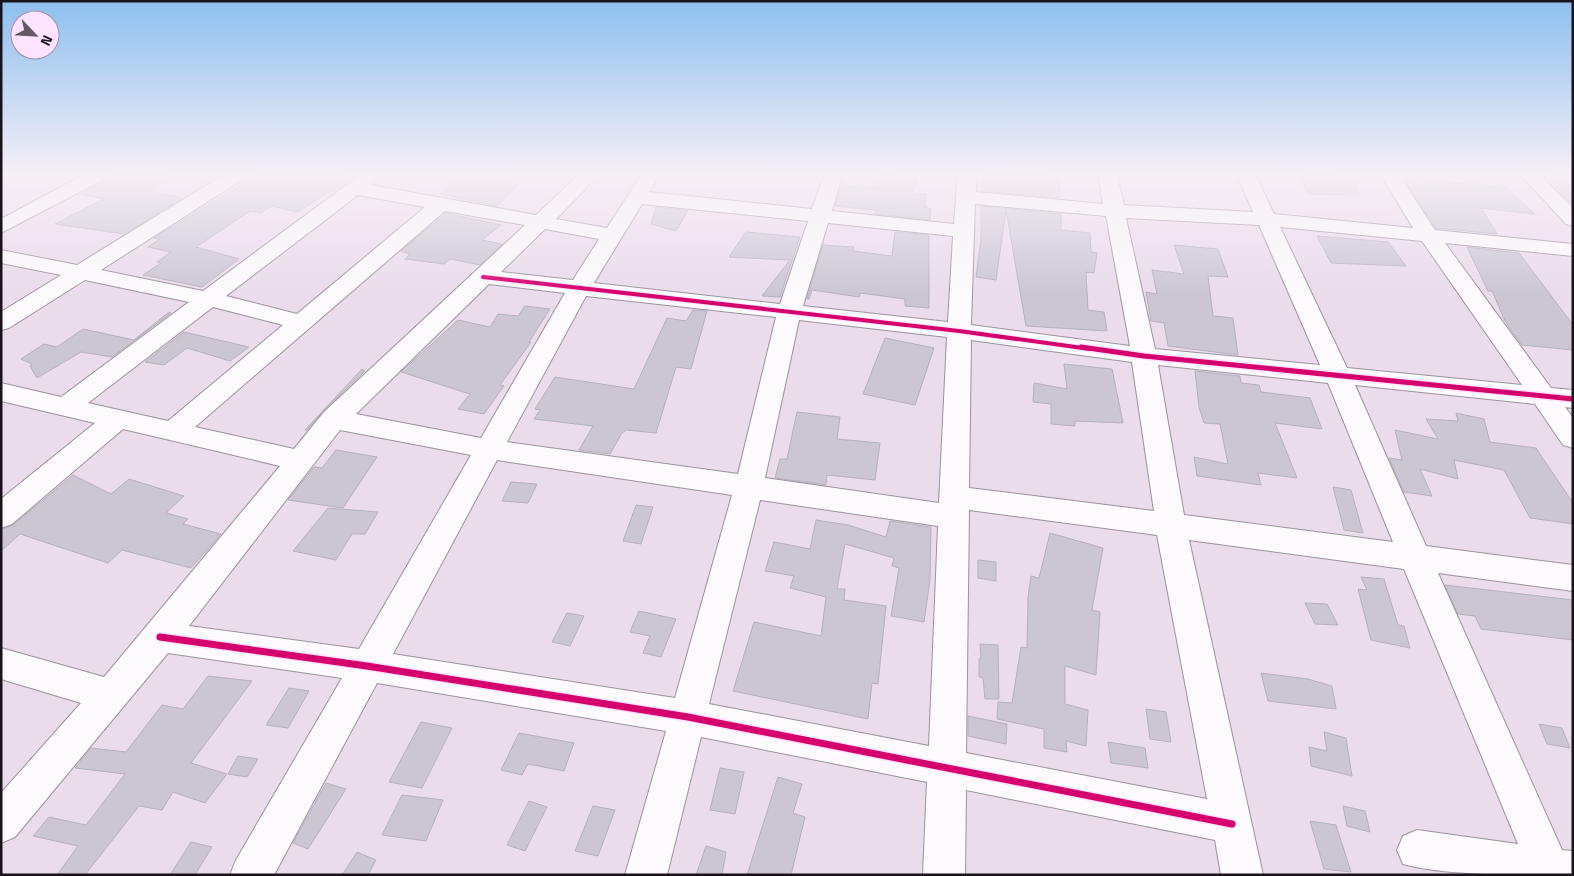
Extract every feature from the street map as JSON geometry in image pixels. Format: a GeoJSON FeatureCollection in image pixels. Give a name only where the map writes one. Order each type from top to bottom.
{"type":"FeatureCollection","features":[{"type":"Feature","properties":{"kind":"street"},"geometry":{"type":"LineString","coordinates":[[1,227],[27,213]]}},
{"type":"Feature","properties":{"kind":"street"},"geometry":{"type":"LineString","coordinates":[[1,323],[176,213]]}},
{"type":"Feature","properties":{"kind":"street"},"geometry":{"type":"LineString","coordinates":[[65,407],[321,213]]}},
{"type":"Feature","properties":{"kind":"street"},"geometry":{"type":"LineString","coordinates":[[173,431],[431,213]]}},
{"type":"Feature","properties":{"kind":"street"},"geometry":{"type":"LineString","coordinates":[[490,213],[612,235]]}},
{"type":"Feature","properties":{"kind":"street"},"geometry":{"type":"LineString","coordinates":[[1,823],[160,637],[334,420],[550,213]]}},
{"type":"Feature","properties":{"kind":"street"},"geometry":{"type":"LineString","coordinates":[[251,875],[579,288],[626,213]]}},
{"type":"Feature","properties":{"kind":"street"},"geometry":{"type":"LineString","coordinates":[[791,213],[964,231]]}},
{"type":"Feature","properties":{"kind":"street"},"geometry":{"type":"LineString","coordinates":[[646,875],[749,487],[789,313],[822,213]]}},
{"type":"Feature","properties":{"kind":"street"},"geometry":{"type":"LineString","coordinates":[[944,875],[959,331],[965,213]]}},
{"type":"Feature","properties":{"kind":"street"},"geometry":{"type":"LineString","coordinates":[[1114,213],[1144,356],[1171,527],[1242,875]]}},
{"type":"Feature","properties":{"kind":"street"},"geometry":{"type":"LineString","coordinates":[[1149,213],[1265,219],[1573,250]]}},
{"type":"Feature","properties":{"kind":"street"},"geometry":{"type":"LineString","coordinates":[[1262,213],[1338,377],[1558,872]]}},
{"type":"Feature","properties":{"kind":"street"},"geometry":{"type":"LineString","coordinates":[[1414,213],[1428,236],[1573,438]]}},
{"type":"Feature","properties":{"kind":"street"},"geometry":{"type":"LineString","coordinates":[[3,257],[208,299],[302,322]]}},
{"type":"Feature","properties":{"kind":"street"},"geometry":{"type":"LineString","coordinates":[[483,277],[959,331],[1144,356],[1338,377],[1573,399]]}},
{"type":"Feature","properties":{"kind":"street"},"geometry":{"type":"LineString","coordinates":[[1,392],[301,461]]}},
{"type":"Feature","properties":{"kind":"street"},"geometry":{"type":"LineString","coordinates":[[1,516],[118,419]]}},
{"type":"Feature","properties":{"kind":"street"},"geometry":{"type":"LineString","coordinates":[[334,420],[489,449],[749,487],[1171,527],[1416,556],[1573,578]]}},
{"type":"Feature","properties":{"kind":"street"},"geometry":{"type":"LineString","coordinates":[[160,637],[367,666],[688,717],[1232,824]]}},
{"type":"Feature","properties":{"kind":"street"},"geometry":{"type":"LineString","coordinates":[[1,663],[110,695]]}},
{"type":"Feature","properties":{"kind":"street"},"geometry":{"type":"LineString","coordinates":[[1417,850],[1558,872]]}},
{"type":"Feature","properties":{"kind":"building"},"geometry":{"type":"Polygon","coordinates":[[[77,213],[158,213],[124,234],[55,224],[77,213]]]}},
{"type":"Feature","properties":{"kind":"building"},"geometry":{"type":"Polygon","coordinates":[[[195,213],[247,213],[196,247],[239,259],[202,287],[143,275],[161,263],[157,262],[171,252],[148,247],[160,239],[154,238],[195,213]]]}},
{"type":"Feature","properties":{"kind":"building"},"geometry":{"type":"Polygon","coordinates":[[[446,213],[501,225],[482,240],[502,244],[480,265],[450,259],[444,264],[405,259],[410,254],[401,251],[446,213]]]}},
{"type":"Feature","properties":{"kind":"building"},"geometry":{"type":"Polygon","coordinates":[[[654,213],[687,213],[676,231],[651,224],[654,213]]]}},
{"type":"Feature","properties":{"kind":"building"},"geometry":{"type":"Polygon","coordinates":[[[875,213],[931,213],[930,220],[875,213]]]}},
{"type":"Feature","properties":{"kind":"building"},"geometry":{"type":"Polygon","coordinates":[[[981,213],[1006,213],[996,280],[976,277],[981,239],[981,213]]]}},
{"type":"Feature","properties":{"kind":"building"},"geometry":{"type":"Polygon","coordinates":[[[1006,213],[1061,214],[1061,230],[1090,233],[1091,252],[1097,253],[1094,273],[1086,272],[1088,310],[1104,312],[1107,331],[1026,326],[1006,213]]]}},
{"type":"Feature","properties":{"kind":"building"},"geometry":{"type":"Polygon","coordinates":[[[1426,213],[1484,213],[1497,234],[1436,228],[1426,213]]]}},
{"type":"Feature","properties":{"kind":"building"},"geometry":{"type":"Polygon","coordinates":[[[746,232],[800,237],[780,297],[762,296],[790,260],[729,257],[746,232]]]}},
{"type":"Feature","properties":{"kind":"building"},"geometry":{"type":"Polygon","coordinates":[[[895,232],[929,235],[929,308],[905,306],[905,299],[860,293],[859,297],[812,290],[809,299],[807,299],[823,245],[854,247],[853,251],[892,256],[895,232]]]}},
{"type":"Feature","properties":{"kind":"building"},"geometry":{"type":"Polygon","coordinates":[[[1317,236],[1388,242],[1406,266],[1331,263],[1317,236]]]}},
{"type":"Feature","properties":{"kind":"building"},"geometry":{"type":"Polygon","coordinates":[[[1174,245],[1218,249],[1228,277],[1208,276],[1213,316],[1233,318],[1238,355],[1168,346],[1164,323],[1151,321],[1146,292],[1157,294],[1152,270],[1184,274],[1174,245]]]}},
{"type":"Feature","properties":{"kind":"building"},"geometry":{"type":"Polygon","coordinates":[[[1467,247],[1519,253],[1573,325],[1573,350],[1522,345],[1506,323],[1492,291],[1488,291],[1467,247]]]}},
{"type":"Feature","properties":{"kind":"building"},"geometry":{"type":"Polygon","coordinates":[[[525,306],[550,309],[529,342],[531,342],[500,385],[504,386],[484,414],[458,409],[470,394],[401,372],[458,320],[490,327],[498,314],[518,316],[525,306]]]}},
{"type":"Feature","properties":{"kind":"building"},"geometry":{"type":"Polygon","coordinates":[[[693,310],[707,311],[691,369],[676,367],[656,433],[626,430],[622,433],[610,454],[579,450],[593,426],[534,419],[540,410],[535,409],[555,377],[634,389],[667,318],[686,321],[693,310]]]}},
{"type":"Feature","properties":{"kind":"building"},"geometry":{"type":"Polygon","coordinates":[[[169,312],[171,313],[112,357],[81,352],[37,378],[30,366],[32,364],[21,359],[44,344],[57,347],[83,329],[134,340],[169,312]]]}},
{"type":"Feature","properties":{"kind":"building"},"geometry":{"type":"Polygon","coordinates":[[[184,332],[249,347],[230,361],[187,348],[164,365],[145,362],[184,332]]]}},
{"type":"Feature","properties":{"kind":"building"},"geometry":{"type":"Polygon","coordinates":[[[885,338],[934,348],[915,405],[863,394],[885,338]]]}},
{"type":"Feature","properties":{"kind":"building"},"geometry":{"type":"Polygon","coordinates":[[[1064,364],[1112,369],[1123,423],[1075,421],[1075,426],[1051,424],[1051,404],[1033,402],[1034,383],[1067,389],[1064,364]]]}},
{"type":"Feature","properties":{"kind":"building"},"geometry":{"type":"Polygon","coordinates":[[[362,369],[365,371],[305,430],[362,369]]]}},
{"type":"Feature","properties":{"kind":"building"},"geometry":{"type":"Polygon","coordinates":[[[1195,371],[1240,376],[1241,383],[1259,385],[1261,392],[1310,398],[1322,429],[1275,423],[1297,478],[1258,473],[1261,485],[1197,476],[1194,457],[1228,464],[1220,424],[1204,423],[1199,407],[1195,371]]]}},
{"type":"Feature","properties":{"kind":"building"},"geometry":{"type":"Polygon","coordinates":[[[797,412],[840,417],[837,439],[880,443],[875,480],[827,475],[826,485],[775,478],[780,459],[787,459],[797,412]]]}},
{"type":"Feature","properties":{"kind":"building"},"geometry":{"type":"Polygon","coordinates":[[[1456,413],[1484,419],[1490,442],[1536,448],[1573,503],[1573,524],[1530,518],[1504,470],[1454,460],[1458,479],[1420,469],[1432,496],[1404,492],[1389,458],[1402,460],[1395,430],[1438,439],[1426,419],[1458,421],[1456,413]]]}},
{"type":"Feature","properties":{"kind":"building"},"geometry":{"type":"Polygon","coordinates":[[[336,450],[377,457],[343,508],[288,500],[314,467],[322,468],[336,450]]]}},
{"type":"Feature","properties":{"kind":"building"},"geometry":{"type":"Polygon","coordinates":[[[73,475],[111,494],[129,479],[184,496],[166,513],[188,519],[183,524],[221,534],[191,568],[122,550],[108,563],[20,534],[1,551],[1,530],[13,525],[73,475]]]}},
{"type":"Feature","properties":{"kind":"building"},"geometry":{"type":"Polygon","coordinates":[[[511,482],[537,484],[528,503],[502,501],[511,482]]]}},
{"type":"Feature","properties":{"kind":"building"},"geometry":{"type":"Polygon","coordinates":[[[1333,487],[1351,490],[1363,533],[1344,530],[1333,487]]]}},
{"type":"Feature","properties":{"kind":"building"},"geometry":{"type":"Polygon","coordinates":[[[636,505],[653,507],[641,544],[623,541],[636,505]]]}},
{"type":"Feature","properties":{"kind":"building"},"geometry":{"type":"Polygon","coordinates":[[[328,508],[378,512],[365,534],[352,534],[336,560],[293,551],[328,508]]]}},
{"type":"Feature","properties":{"kind":"building"},"geometry":{"type":"Polygon","coordinates":[[[816,520],[848,525],[886,537],[890,521],[931,527],[930,580],[924,622],[891,616],[899,568],[892,566],[894,558],[845,544],[837,589],[845,589],[844,600],[886,606],[878,684],[872,683],[868,719],[733,691],[754,622],[821,636],[826,597],[790,588],[794,576],[765,571],[774,542],[810,549],[816,520]]]}},
{"type":"Feature","properties":{"kind":"building"},"geometry":{"type":"Polygon","coordinates":[[[1050,533],[1103,548],[1092,610],[1100,612],[1096,675],[1065,666],[1065,704],[1088,710],[1086,746],[1066,741],[1067,752],[1044,748],[1044,729],[997,719],[998,702],[1012,703],[1021,647],[1027,648],[1028,597],[1031,576],[1039,578],[1050,533]]]}},
{"type":"Feature","properties":{"kind":"building"},"geometry":{"type":"Polygon","coordinates":[[[978,560],[996,562],[996,581],[978,578],[978,560]]]}},
{"type":"Feature","properties":{"kind":"building"},"geometry":{"type":"Polygon","coordinates":[[[1361,577],[1384,579],[1398,625],[1404,626],[1410,648],[1371,640],[1358,589],[1367,590],[1361,577]]]}},
{"type":"Feature","properties":{"kind":"building"},"geometry":{"type":"Polygon","coordinates":[[[1445,585],[1573,600],[1573,640],[1481,629],[1475,616],[1458,614],[1445,585]]]}},
{"type":"Feature","properties":{"kind":"building"},"geometry":{"type":"Polygon","coordinates":[[[1305,603],[1327,604],[1338,625],[1315,624],[1305,603]]]}},
{"type":"Feature","properties":{"kind":"building"},"geometry":{"type":"Polygon","coordinates":[[[639,611],[676,619],[661,657],[643,653],[650,636],[630,632],[639,611]]]}},
{"type":"Feature","properties":{"kind":"building"},"geometry":{"type":"Polygon","coordinates":[[[567,613],[584,616],[570,646],[552,642],[567,613]]]}},
{"type":"Feature","properties":{"kind":"building"},"geometry":{"type":"Polygon","coordinates":[[[980,644],[998,645],[999,699],[985,699],[983,678],[979,677],[980,644]]]}},
{"type":"Feature","properties":{"kind":"building"},"geometry":{"type":"Polygon","coordinates":[[[1261,673],[1308,679],[1332,686],[1336,709],[1268,701],[1261,673]]]}},
{"type":"Feature","properties":{"kind":"building"},"geometry":{"type":"Polygon","coordinates":[[[208,676],[252,681],[191,763],[227,774],[205,803],[173,792],[162,810],[139,806],[85,875],[57,875],[78,846],[33,836],[49,817],[86,825],[125,774],[75,768],[91,748],[126,752],[162,705],[183,709],[208,676]]]}},
{"type":"Feature","properties":{"kind":"building"},"geometry":{"type":"Polygon","coordinates":[[[289,688],[309,691],[288,728],[266,725],[289,688]]]}},
{"type":"Feature","properties":{"kind":"building"},"geometry":{"type":"Polygon","coordinates":[[[1146,709],[1166,712],[1171,742],[1150,739],[1146,709]]]}},
{"type":"Feature","properties":{"kind":"building"},"geometry":{"type":"Polygon","coordinates":[[[968,716],[1007,724],[1006,744],[968,736],[968,716]]]}},
{"type":"Feature","properties":{"kind":"building"},"geometry":{"type":"Polygon","coordinates":[[[421,722],[452,728],[422,788],[389,782],[421,722]]]}},
{"type":"Feature","properties":{"kind":"building"},"geometry":{"type":"Polygon","coordinates":[[[1539,724],[1562,728],[1570,748],[1547,744],[1539,724]]]}},
{"type":"Feature","properties":{"kind":"building"},"geometry":{"type":"Polygon","coordinates":[[[1324,732],[1346,738],[1352,776],[1311,766],[1309,747],[1327,751],[1324,732]]]}},
{"type":"Feature","properties":{"kind":"building"},"geometry":{"type":"Polygon","coordinates":[[[519,733],[574,743],[564,771],[528,764],[522,775],[501,770],[519,733]]]}},
{"type":"Feature","properties":{"kind":"building"},"geometry":{"type":"Polygon","coordinates":[[[1108,742],[1145,748],[1148,768],[1111,763],[1108,742]]]}},
{"type":"Feature","properties":{"kind":"building"},"geometry":{"type":"Polygon","coordinates":[[[238,756],[258,759],[247,777],[228,774],[238,756]]]}},
{"type":"Feature","properties":{"kind":"building"},"geometry":{"type":"Polygon","coordinates":[[[720,768],[744,772],[735,814],[710,810],[720,768]]]}},
{"type":"Feature","properties":{"kind":"building"},"geometry":{"type":"Polygon","coordinates":[[[778,777],[802,784],[793,813],[805,817],[791,875],[747,875],[778,777]]]}},
{"type":"Feature","properties":{"kind":"building"},"geometry":{"type":"Polygon","coordinates":[[[326,783],[346,789],[308,849],[293,843],[326,783]]]}},
{"type":"Feature","properties":{"kind":"building"},"geometry":{"type":"Polygon","coordinates":[[[402,795],[443,800],[426,841],[382,835],[402,795]]]}},
{"type":"Feature","properties":{"kind":"building"},"geometry":{"type":"Polygon","coordinates":[[[529,801],[547,807],[525,851],[507,845],[529,801]]]}},
{"type":"Feature","properties":{"kind":"building"},"geometry":{"type":"Polygon","coordinates":[[[593,806],[615,810],[598,856],[575,851],[593,806]]]}},
{"type":"Feature","properties":{"kind":"building"},"geometry":{"type":"Polygon","coordinates":[[[1343,806],[1365,811],[1370,832],[1347,826],[1343,806]]]}},
{"type":"Feature","properties":{"kind":"building"},"geometry":{"type":"Polygon","coordinates":[[[1310,821],[1336,825],[1351,872],[1324,869],[1310,821]]]}},
{"type":"Feature","properties":{"kind":"building"},"geometry":{"type":"Polygon","coordinates":[[[191,842],[212,847],[195,875],[170,875],[191,842]]]}},
{"type":"Feature","properties":{"kind":"building"},"geometry":{"type":"Polygon","coordinates":[[[706,846],[726,852],[722,875],[696,875],[706,846]]]}},
{"type":"Feature","properties":{"kind":"building"},"geometry":{"type":"Polygon","coordinates":[[[357,852],[376,860],[368,875],[342,875],[357,852]]]}},
{"type":"Feature","properties":{"kind":"cycle path"},"geometry":{"type":"LineString","coordinates":[[483,277],[959,331],[1144,356],[1573,399]]}},
{"type":"Feature","properties":{"kind":"cycle path"},"geometry":{"type":"LineString","coordinates":[[160,637],[367,666],[688,717],[1232,824]]}}]}
